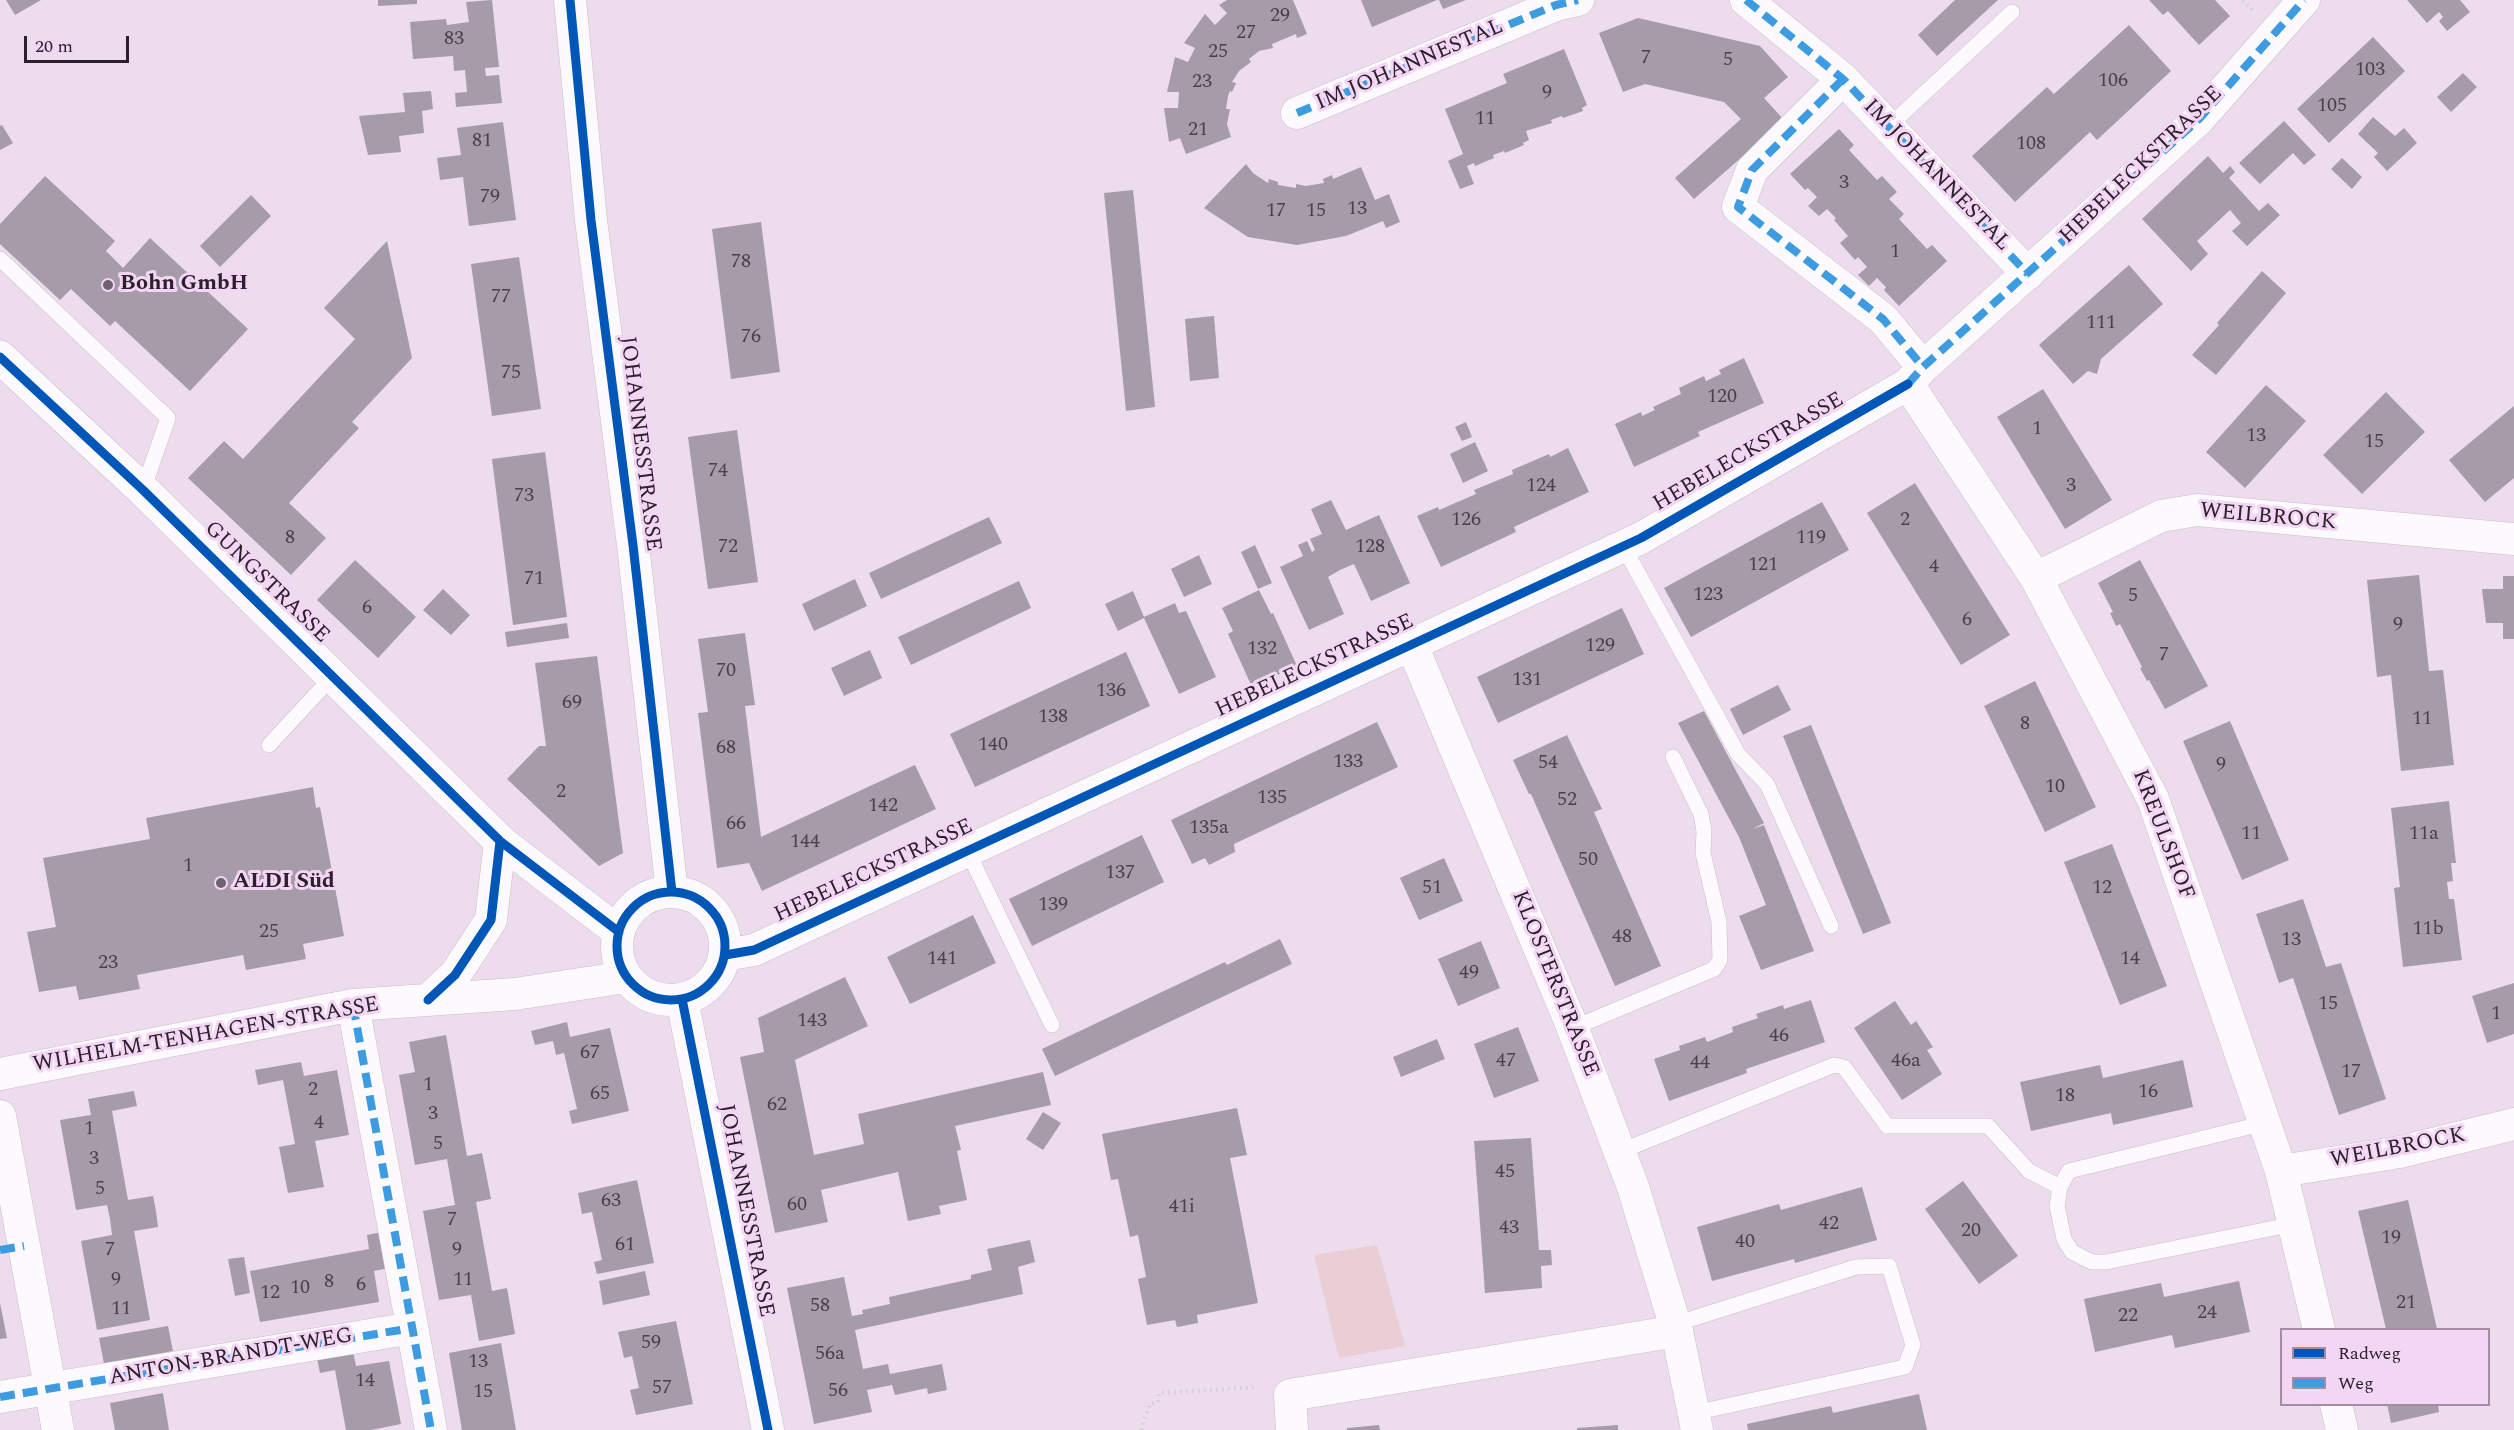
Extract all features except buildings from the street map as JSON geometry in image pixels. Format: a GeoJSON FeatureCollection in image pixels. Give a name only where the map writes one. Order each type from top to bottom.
{"type":"FeatureCollection","features":[{"type":"Feature","properties":{"kind":"street","name":"JOHANNESSTRASSE"},"geometry":{"type":"LineString","coordinates":[[570,0],[591,220],[633,545],[672,892]]}},
{"type":"Feature","properties":{"kind":"street","name":"IM JOHANNESTAL"},"geometry":{"type":"LineString","coordinates":[[1746,0],[1843,79],[2028,274]]}},
{"type":"Feature","properties":{"kind":"street","name":"HEBELECKSTRASSE"},"geometry":{"type":"LineString","coordinates":[[725,955],[754,950],[1641,538],[1916,376],[2199,119],[2304,0]]}},
{"type":"Feature","properties":{"kind":"street","name":"IM JOHANNESTAL"},"geometry":{"type":"LineString","coordinates":[[1297,113],[1563,2]]}},
{"type":"Feature","properties":{"kind":"street","name":"IM JOHANNESTAL"},"geometry":{"type":"LineString","coordinates":[[1843,79],[1752,170],[1738,207],[1883,319],[1916,376]]}},
{"type":"Feature","properties":{"kind":"street","name":"GUNGSTRASSE"},"geometry":{"type":"LineString","coordinates":[[0,357],[143,490],[500,842],[619,932]]}},
{"type":"Feature","properties":{"kind":"street","name":"KREULSHOF"},"geometry":{"type":"LineString","coordinates":[[1916,376],[2036,578],[2153,799],[2281,1171],[2319,1328]]}},
{"type":"Feature","properties":{"kind":"street","name":"WEILBROCK"},"geometry":{"type":"LineString","coordinates":[[2036,578],[2162,516],[2197,510],[2514,539]]}},
{"type":"Feature","properties":{"kind":"street","name":"KLOSTERSTRASSE"},"geometry":{"type":"LineString","coordinates":[[1411,643],[1470,778],[1573,1028],[1633,1187],[1676,1328],[1696,1421]]}},
{"type":"Feature","properties":{"kind":"street"},"geometry":{"type":"LineString","coordinates":[[428,1000],[455,975],[491,920],[500,842]]}},
{"type":"Feature","properties":{"kind":"street"},"geometry":{"type":"LineString","coordinates":[[672,892],[688,894],[702,901],[713,912],[721,925],[725,940],[725,955],[715,979],[700,992],[682,999],[657,999],[634,987],[626,977],[617,955],[619,932],[624,919],[633,908],[658,893],[672,892]]}},
{"type":"Feature","properties":{"kind":"street","name":"WILHELM-TENHAGEN-STRASSE"},"geometry":{"type":"LineString","coordinates":[[0,1074],[353,1005],[515,994],[626,977]]}},
{"type":"Feature","properties":{"kind":"street","name":"JOHANNESSTRASSE"},"geometry":{"type":"LineString","coordinates":[[682,999],[768,1430]]}},
{"type":"Feature","properties":{"kind":"street"},"geometry":{"type":"LineString","coordinates":[[353,1005],[432,1430]]}},
{"type":"Feature","properties":{"kind":"street"},"geometry":{"type":"LineString","coordinates":[[0,1116],[12,1248],[50,1389],[58,1430]]}},
{"type":"Feature","properties":{"kind":"street","name":"WEILBROCK"},"geometry":{"type":"LineString","coordinates":[[2281,1171],[2400,1152],[2514,1124]]}},
{"type":"Feature","properties":{"kind":"street","name":"ANTON-BRANDT-WEG"},"geometry":{"type":"LineString","coordinates":[[0,1397],[412,1328]]}},
{"type":"Feature","properties":{"kind":"street"},"geometry":{"type":"LineString","coordinates":[[1292,1430],[1290,1395],[1676,1328]]}},
{"type":"Feature","properties":{"kind":"street"},"geometry":{"type":"LineString","coordinates":[[2336,1406],[2342,1430]]}},
{"type":"Feature","properties":{"kind":"lane"},"geometry":{"type":"LineString","coordinates":[[1888,127],[2012,12]]}},
{"type":"Feature","properties":{"kind":"lane"},"geometry":{"type":"LineString","coordinates":[[0,259],[168,418],[143,490]]}},
{"type":"Feature","properties":{"kind":"lane"},"geometry":{"type":"LineString","coordinates":[[1623,546],[1738,754],[1767,784],[1831,926]]}},
{"type":"Feature","properties":{"kind":"lane"},"geometry":{"type":"LineString","coordinates":[[269,745],[333,676]]}},
{"type":"Feature","properties":{"kind":"lane"},"geometry":{"type":"LineString","coordinates":[[1573,1028],[1714,969],[1720,960],[1719,922],[1702,853],[1704,831],[1701,814],[1673,757]]}},
{"type":"Feature","properties":{"kind":"lane"},"geometry":{"type":"LineString","coordinates":[[966,850],[1052,1025]]}},
{"type":"Feature","properties":{"kind":"lane"},"geometry":{"type":"LineString","coordinates":[[1619,1152],[1834,1065],[1844,1067],[1887,1126],[1988,1126],[2029,1171],[2060,1187]]}},
{"type":"Feature","properties":{"kind":"lane"},"geometry":{"type":"LineString","coordinates":[[2265,1123],[2069,1171],[2060,1187],[2057,1206],[2064,1239],[2072,1252],[2092,1262],[2106,1262],[2294,1224]]}},
{"type":"Feature","properties":{"kind":"lane"},"geometry":{"type":"LineString","coordinates":[[1676,1328],[1856,1267],[1889,1266],[1913,1345],[1905,1367],[1696,1421]]}},
{"type":"Feature","properties":{"kind":"path"},"geometry":{"type":"LineString","coordinates":[[1142,1430],[1150,1404],[1158,1402],[1159,1393],[1260,1386],[1290,1395]]}},
{"type":"Feature","properties":{"kind":"shaded area"},"geometry":{"type":"Polygon","coordinates":[[[1377,1245],[1405,1346],[1339,1358],[1314,1255],[1377,1245]]]}},
{"type":"Feature","properties":{"kind":"marked path"},"geometry":{"type":"LineString","coordinates":[[1297,113],[1556,5],[1578,0]]}},
{"type":"Feature","properties":{"kind":"marked path"},"geometry":{"type":"LineString","coordinates":[[1746,0],[1843,79],[2028,274]]}},
{"type":"Feature","properties":{"kind":"marked path"},"geometry":{"type":"LineString","coordinates":[[1908,384],[1923,367],[2199,119],[2304,0]]}},
{"type":"Feature","properties":{"kind":"marked path"},"geometry":{"type":"LineString","coordinates":[[1843,79],[1752,170],[1738,207],[1883,319],[1923,367]]}},
{"type":"Feature","properties":{"kind":"marked path"},"geometry":{"type":"LineString","coordinates":[[353,1005],[431,1430]]}},
{"type":"Feature","properties":{"kind":"marked path"},"geometry":{"type":"LineString","coordinates":[[0,1250],[24,1246]]}},
{"type":"Feature","properties":{"kind":"marked path"},"geometry":{"type":"LineString","coordinates":[[0,1397],[412,1328]]}},
{"type":"Feature","properties":{"kind":"cycle path"},"geometry":{"type":"LineString","coordinates":[[570,0],[591,220],[633,545],[672,892]]}},
{"type":"Feature","properties":{"kind":"cycle path"},"geometry":{"type":"LineString","coordinates":[[0,357],[143,490],[500,841],[619,932]]}},
{"type":"Feature","properties":{"kind":"cycle path"},"geometry":{"type":"LineString","coordinates":[[725,955],[754,950],[1641,538],[1908,384]]}},
{"type":"Feature","properties":{"kind":"cycle path"},"geometry":{"type":"LineString","coordinates":[[428,1000],[455,975],[491,920],[500,841]]}},
{"type":"Feature","properties":{"kind":"cycle path"},"geometry":{"type":"LineString","coordinates":[[671,892],[692,896],[709,908],[721,925],[725,946],[721,967],[709,984],[692,996],[671,1000],[650,996],[633,984],[621,967],[617,946],[621,925],[633,908],[650,896],[671,892]]}},
{"type":"Feature","properties":{"kind":"cycle path"},"geometry":{"type":"LineString","coordinates":[[682,999],[768,1430]]}},
{"type":"Feature","properties":{"kind":"place","name":"Bohn GmbH"},"geometry":{"type":"Point","coordinates":[108,285]}},
{"type":"Feature","properties":{"kind":"place","name":"ALDI Süd"},"geometry":{"type":"Point","coordinates":[221,883]}}]}
